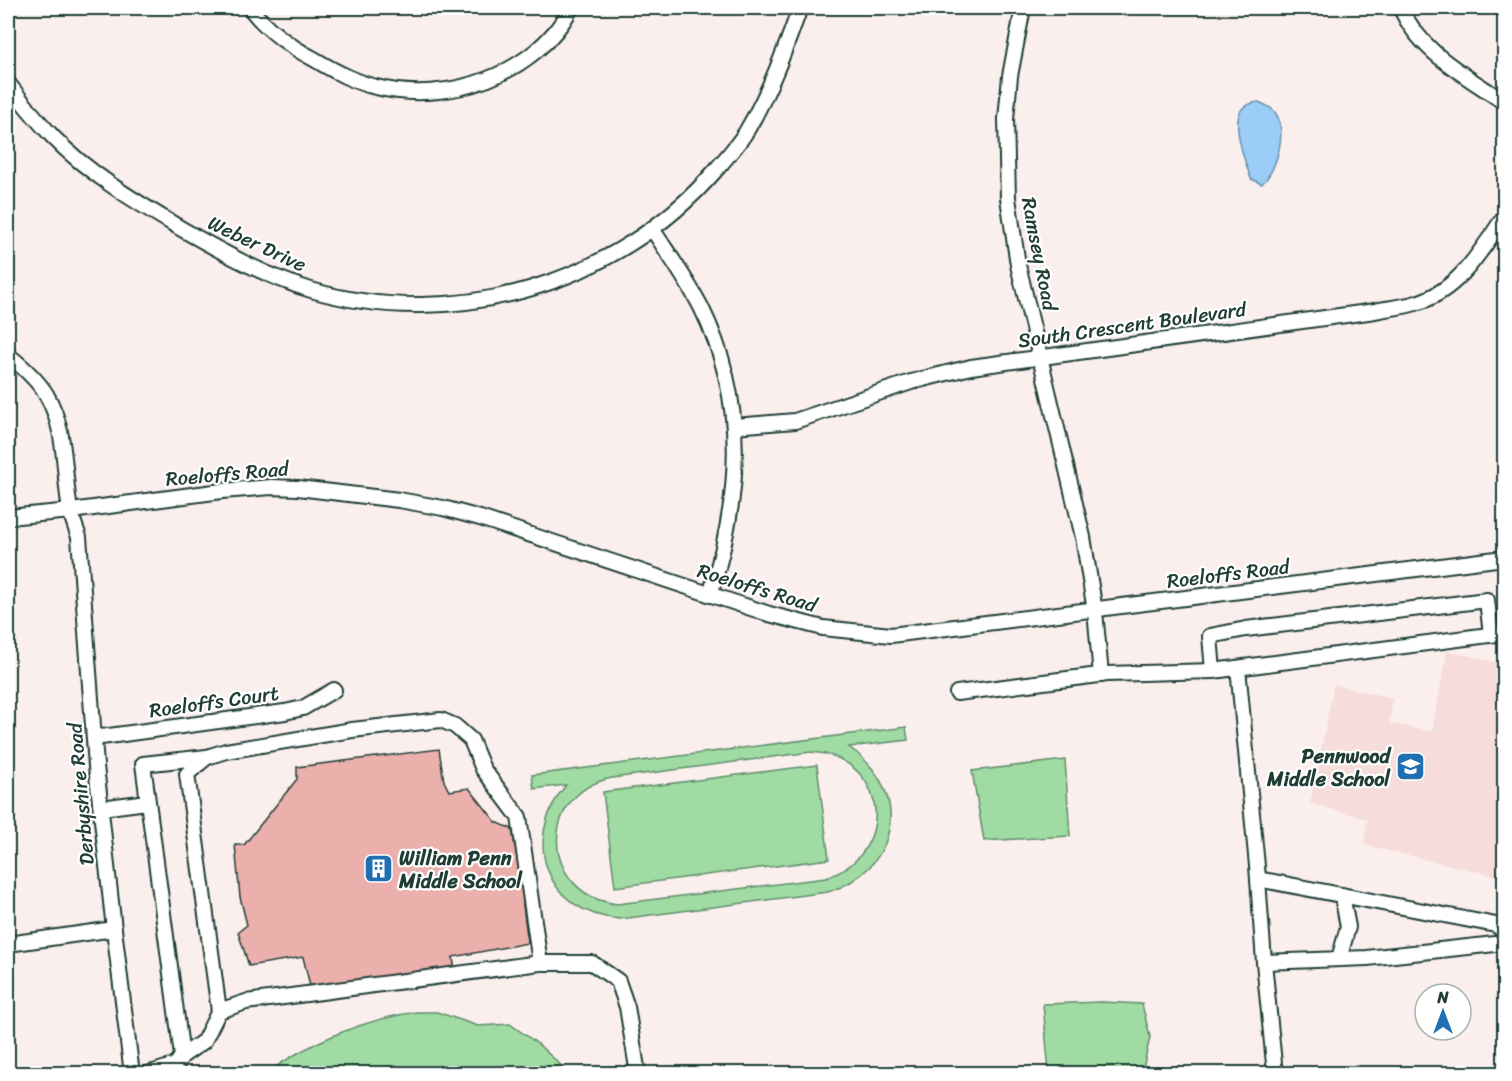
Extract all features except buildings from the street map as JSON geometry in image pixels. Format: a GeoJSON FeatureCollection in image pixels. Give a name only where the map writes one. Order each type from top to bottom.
{"type":"FeatureCollection","features":[{"type":"Feature","properties":{"kind":"street"},"geometry":{"type":"LineString","coordinates":[[250,8],[274,34],[337,72],[376,87],[404,92],[455,89],[498,74],[535,51],[553,34],[571,8]]}},
{"type":"Feature","properties":{"kind":"street","name":"Weber Drive"},"geometry":{"type":"LineString","coordinates":[[8,83],[41,123],[71,154],[108,183],[195,237],[258,270],[294,284],[333,295],[385,304],[447,304],[498,297],[553,282],[592,266],[637,240],[677,210],[703,185],[745,134],[779,66],[800,8]]}},
{"type":"Feature","properties":{"kind":"street","name":"Ramsey Road"},"geometry":{"type":"LineString","coordinates":[[1023,8],[1010,76],[1006,162],[1008,198],[1018,265],[1083,537],[1095,611],[1101,675]]}},
{"type":"Feature","properties":{"kind":"street"},"geometry":{"type":"LineString","coordinates":[[1401,8],[1406,20],[1435,53],[1504,102]]}},
{"type":"Feature","properties":{"kind":"street","name":"South Crescent Boulevard"},"geometry":{"type":"LineString","coordinates":[[734,426],[795,421],[940,374],[1040,357],[1375,311],[1417,303],[1435,296],[1450,286],[1467,269],[1504,218]]}},
{"type":"Feature","properties":{"kind":"street"},"geometry":{"type":"LineString","coordinates":[[653,230],[686,282],[711,331],[733,411],[736,466],[730,516],[710,595]]}},
{"type":"Feature","properties":{"kind":"street"},"geometry":{"type":"LineString","coordinates":[[8,354],[36,380],[56,415],[62,438],[71,511]]}},
{"type":"Feature","properties":{"kind":"street","name":"Roeloffs Road"},"geometry":{"type":"LineString","coordinates":[[8,517],[271,487],[399,500],[480,518],[796,622],[852,633],[891,635],[1504,558]]}},
{"type":"Feature","properties":{"kind":"street","name":"Derbyshire Road"},"geometry":{"type":"LineString","coordinates":[[71,511],[79,537],[94,738],[132,1074]]}},
{"type":"Feature","properties":{"kind":"street"},"geometry":{"type":"LineString","coordinates":[[957,693],[1101,675],[1213,671],[1498,634],[1487,600],[1246,629],[1210,636],[1213,671]]}},
{"type":"Feature","properties":{"kind":"street"},"geometry":{"type":"LineString","coordinates":[[1238,668],[1275,1074]]}},
{"type":"Feature","properties":{"kind":"street","name":"Roeloffs Court"},"geometry":{"type":"LineString","coordinates":[[94,738],[285,712],[303,708],[334,690]]}},
{"type":"Feature","properties":{"kind":"street"},"geometry":{"type":"LineString","coordinates":[[182,1056],[143,764],[207,757],[226,751],[352,730],[441,720],[455,726],[471,740],[483,769],[519,817],[540,963]]}},
{"type":"Feature","properties":{"kind":"street"},"geometry":{"type":"LineString","coordinates":[[147,1074],[177,1065],[182,1056],[204,1041],[219,1011],[188,774],[207,757]]}},
{"type":"Feature","properties":{"kind":"street"},"geometry":{"type":"LineString","coordinates":[[101,808],[147,802]]}},
{"type":"Feature","properties":{"kind":"street"},"geometry":{"type":"LineString","coordinates":[[1258,879],[1496,926],[1504,931]]}},
{"type":"Feature","properties":{"kind":"street"},"geometry":{"type":"LineString","coordinates":[[1339,959],[1348,927],[1342,896]]}},
{"type":"Feature","properties":{"kind":"street"},"geometry":{"type":"LineString","coordinates":[[8,944],[114,929]]}},
{"type":"Feature","properties":{"kind":"street"},"geometry":{"type":"LineString","coordinates":[[1264,962],[1367,958],[1504,943]]}},
{"type":"Feature","properties":{"kind":"street"},"geometry":{"type":"LineString","coordinates":[[219,1011],[246,1002],[540,963],[592,963],[618,981],[627,1008],[638,1074]]}},
{"type":"Feature","properties":{"kind":"shaded area","name":"Pennwood Middle School"},"geometry":{"type":"Polygon","coordinates":[[[1447,651],[1504,664],[1504,878],[1364,845],[1367,819],[1310,803],[1334,684],[1392,698],[1390,723],[1432,732],[1447,651]]]}},
{"type":"Feature","properties":{"kind":"green space"},"geometry":{"type":"Polygon","coordinates":[[[906,727],[908,740],[849,747],[869,765],[883,785],[889,806],[890,827],[883,847],[871,865],[852,881],[828,892],[620,919],[595,914],[574,904],[558,889],[548,871],[543,850],[545,828],[552,806],[566,785],[534,789],[532,775],[906,727]],[[811,752],[612,778],[587,787],[570,803],[560,822],[558,843],[562,864],[573,883],[592,897],[617,904],[826,878],[849,866],[865,848],[874,828],[875,807],[869,787],[856,770],[837,758],[811,752]]]}},
{"type":"Feature","properties":{"kind":"green space"},"geometry":{"type":"Polygon","coordinates":[[[1065,760],[1070,836],[984,841],[972,771],[1065,760]]]}},
{"type":"Feature","properties":{"kind":"green space"},"geometry":{"type":"Polygon","coordinates":[[[817,765],[829,859],[615,887],[603,792],[817,765]]]}},
{"type":"Feature","properties":{"kind":"green space"},"geometry":{"type":"Polygon","coordinates":[[[1102,1002],[1142,1004],[1150,1037],[1142,1073],[1049,1073],[1043,1004],[1102,1002]]]}},
{"type":"Feature","properties":{"kind":"green space"},"geometry":{"type":"Polygon","coordinates":[[[417,1012],[437,1012],[478,1026],[510,1024],[538,1044],[565,1069],[580,1073],[267,1073],[301,1051],[338,1034],[378,1020],[417,1012]]]}},
{"type":"Feature","properties":{"kind":"water"},"geometry":{"type":"Polygon","coordinates":[[[1259,102],[1275,112],[1281,129],[1276,160],[1262,184],[1251,179],[1238,133],[1239,115],[1242,109],[1259,102]]]}},
{"type":"Feature","properties":{"kind":"place","name":"Pennwood Middle School"},"geometry":{"type":"Point","coordinates":[1411,767]}},
{"type":"Feature","properties":{"kind":"place","name":"William Penn Middle School"},"geometry":{"type":"Point","coordinates":[378,869]}}]}
